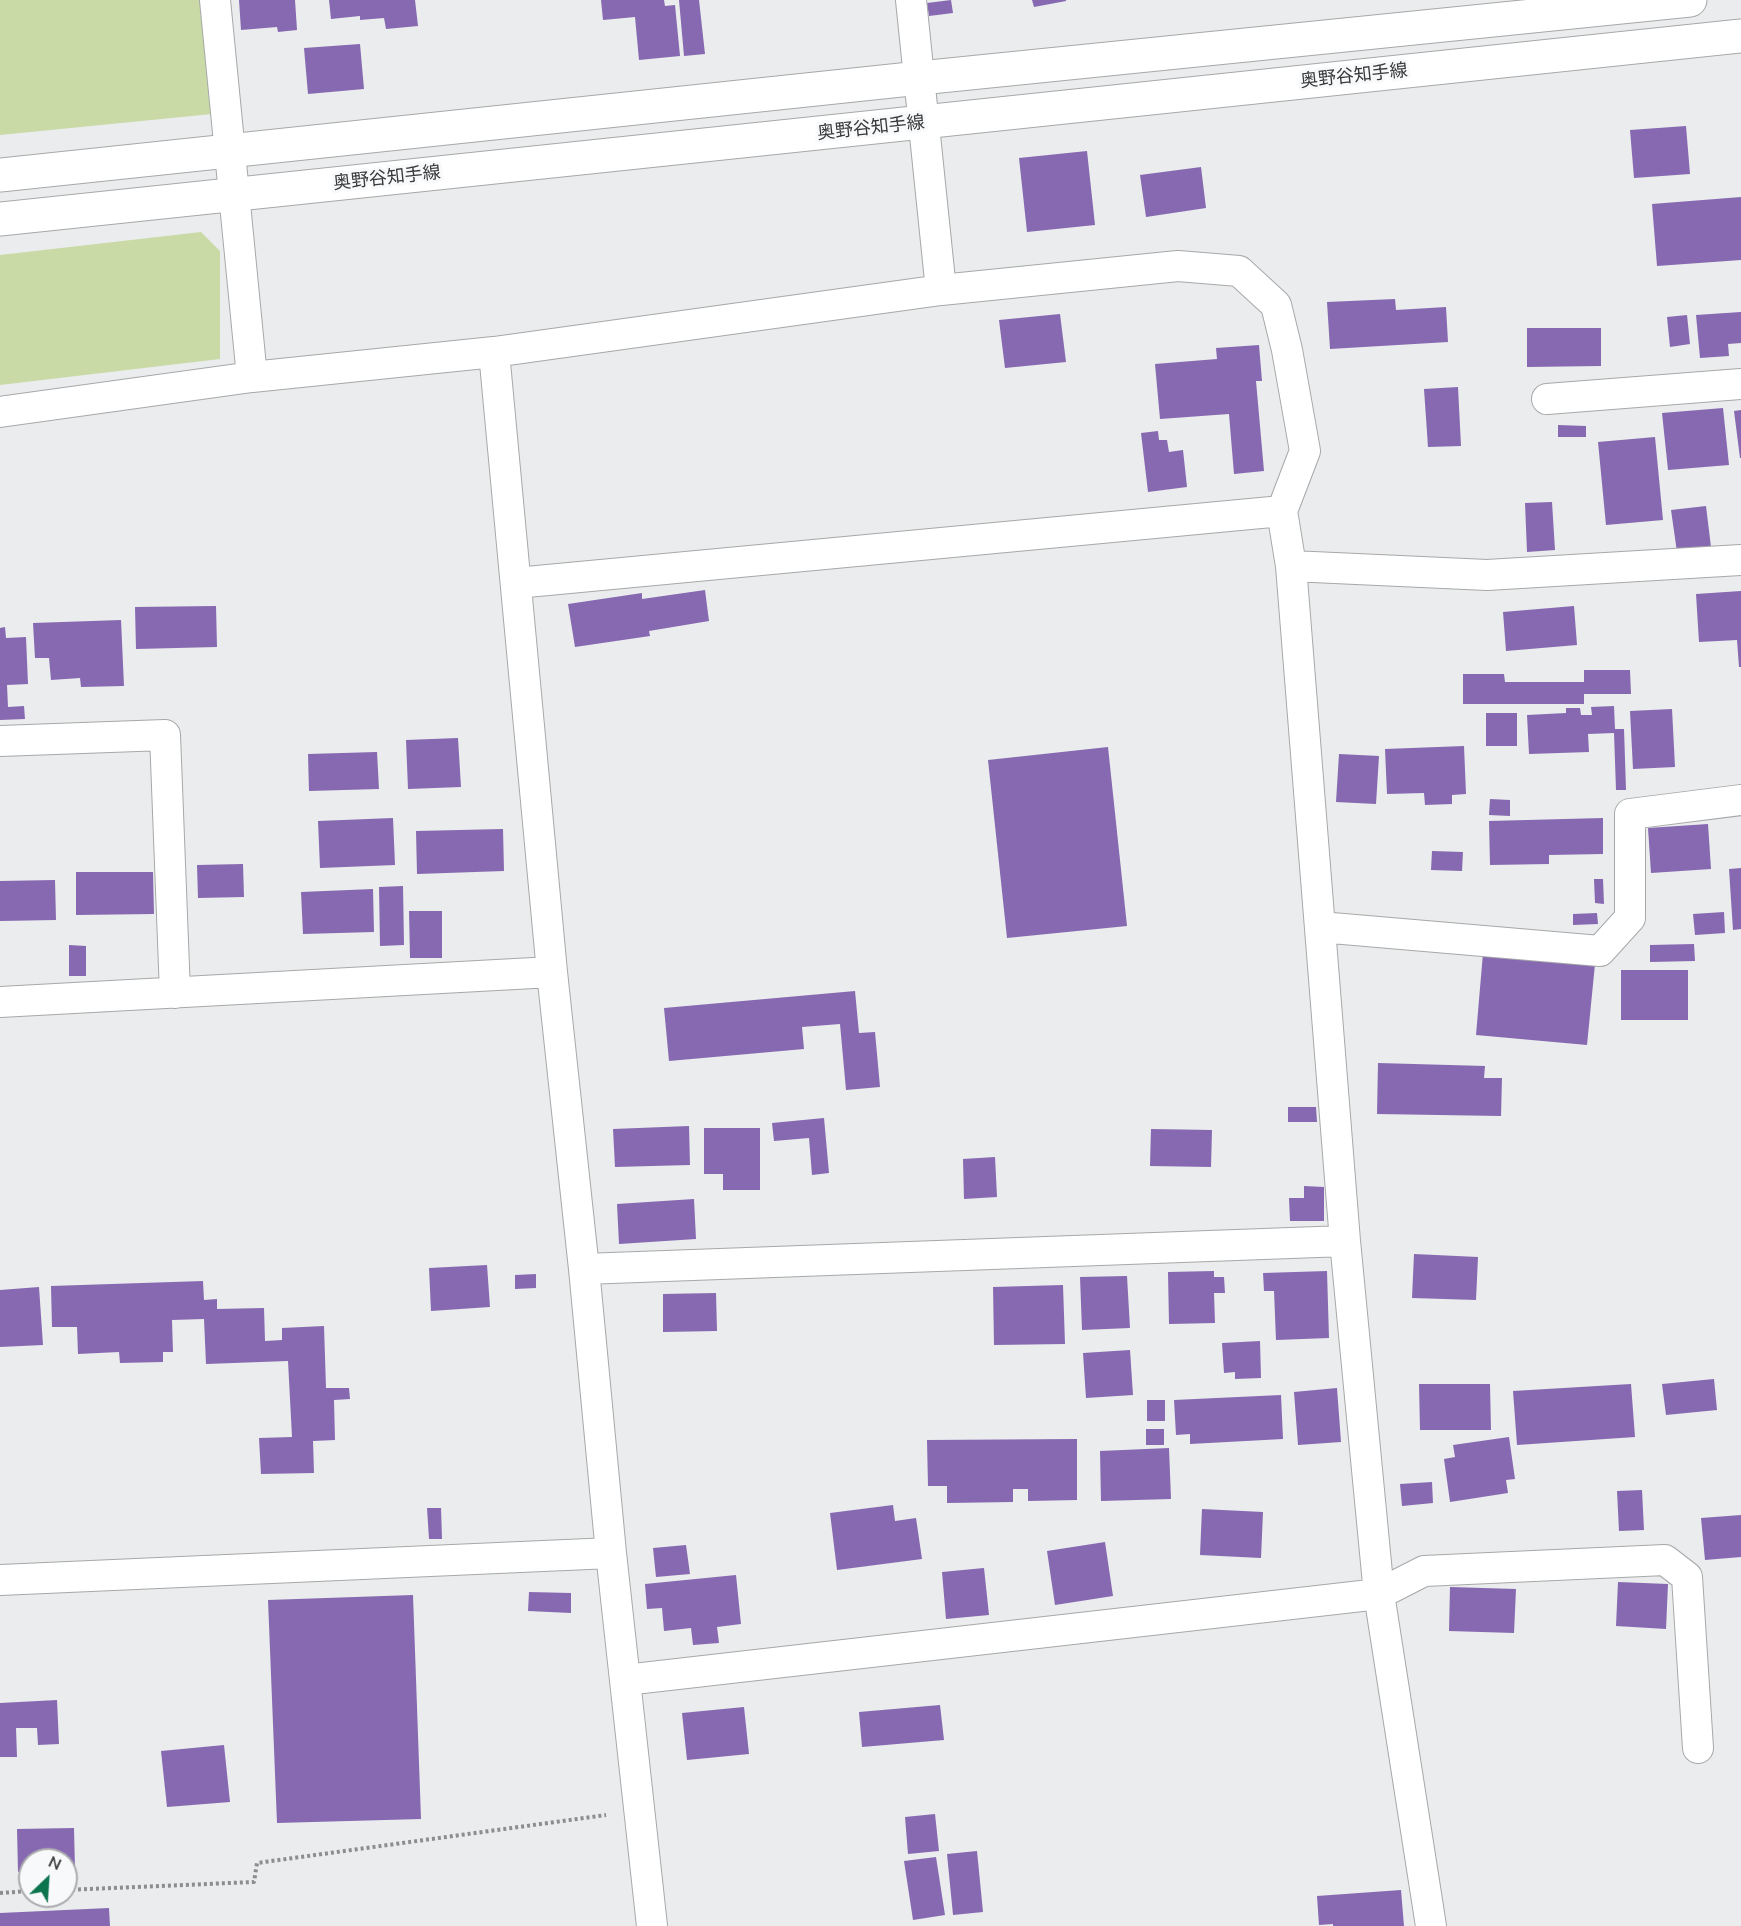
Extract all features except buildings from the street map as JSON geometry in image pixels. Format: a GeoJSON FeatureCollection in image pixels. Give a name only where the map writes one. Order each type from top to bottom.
{"type":"FeatureCollection","features":[{"type":"Feature","properties":{"kind":"main road"},"geometry":{"type":"LineString","coordinates":[[0,175],[1690,0]]}},
{"type":"Feature","properties":{"kind":"main road","name":"奥野谷知手線"},"geometry":{"type":"LineString","coordinates":[[0,219],[1741,36]]}},
{"type":"Feature","properties":{"kind":"street"},"geometry":{"type":"LineString","coordinates":[[215,0],[252,377]]}},
{"type":"Feature","properties":{"kind":"street"},"geometry":{"type":"LineString","coordinates":[[911,0],[941,290]]}},
{"type":"Feature","properties":{"kind":"street"},"geometry":{"type":"LineString","coordinates":[[0,412],[252,377],[494,352],[941,290],[1178,266],[1239,271],[1275,305],[1287,350],[1305,451],[1282,511],[1291,566],[1344,1241],[1379,1594],[1431,1926]]}},
{"type":"Feature","properties":{"kind":"street"},"geometry":{"type":"LineString","coordinates":[[494,352],[552,972],[584,1269],[611,1553],[652,1926]]}},
{"type":"Feature","properties":{"kind":"street"},"geometry":{"type":"LineString","coordinates":[[1547,399],[1741,384]]}},
{"type":"Feature","properties":{"kind":"street"},"geometry":{"type":"LineString","coordinates":[[516,583],[1282,511]]}},
{"type":"Feature","properties":{"kind":"street"},"geometry":{"type":"LineString","coordinates":[[1291,566],[1487,575],[1741,560]]}},
{"type":"Feature","properties":{"kind":"street"},"geometry":{"type":"LineString","coordinates":[[0,741],[165,735],[175,993]]}},
{"type":"Feature","properties":{"kind":"street"},"geometry":{"type":"LineString","coordinates":[[1320,927],[1599,951],[1630,918],[1630,814],[1741,800]]}},
{"type":"Feature","properties":{"kind":"street"},"geometry":{"type":"LineString","coordinates":[[0,1002],[552,972]]}},
{"type":"Feature","properties":{"kind":"street"},"geometry":{"type":"LineString","coordinates":[[584,1269],[1344,1241]]}},
{"type":"Feature","properties":{"kind":"street"},"geometry":{"type":"LineString","coordinates":[[0,1580],[611,1553]]}},
{"type":"Feature","properties":{"kind":"street"},"geometry":{"type":"LineString","coordinates":[[625,1680],[1379,1594],[1424,1571],[1665,1560],[1687,1577],[1698,1748]]}},
{"type":"Feature","properties":{"kind":"path"},"geometry":{"type":"LineString","coordinates":[[78,1889],[254,1882],[257,1863],[639,1811]]}},
{"type":"Feature","properties":{"kind":"path"},"geometry":{"type":"LineString","coordinates":[[0,1893],[18,1892]]}},
{"type":"Feature","properties":{"kind":"green space"},"geometry":{"type":"Polygon","coordinates":[[[0,0],[200,0],[212,114],[0,135],[0,0]]]}},
{"type":"Feature","properties":{"kind":"green space"},"geometry":{"type":"Polygon","coordinates":[[[201,232],[220,251],[220,359],[0,385],[0,255],[201,232]]]}}]}
